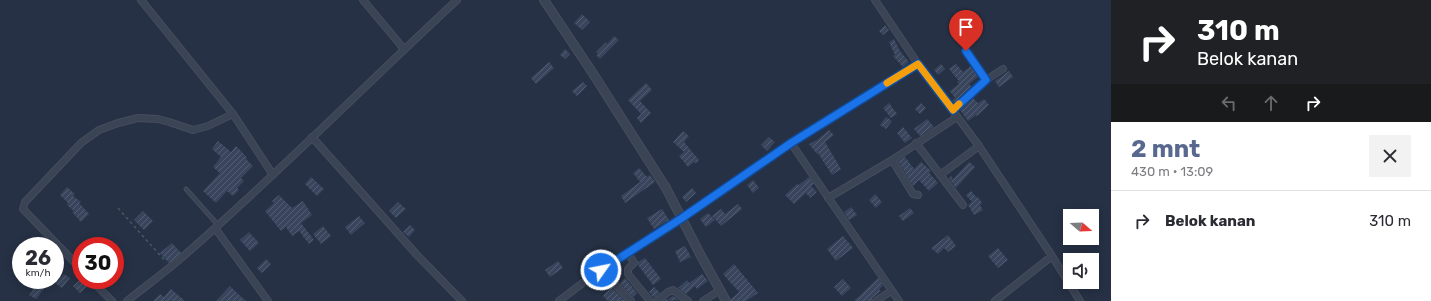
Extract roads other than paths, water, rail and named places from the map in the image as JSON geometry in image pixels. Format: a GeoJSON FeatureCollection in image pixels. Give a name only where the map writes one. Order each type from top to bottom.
{"type":"FeatureCollection","features":[{"type":"Feature","properties":{"kind":"street"},"geometry":{"type":"LineString","coordinates":[[141,0],[234,114],[273,175]]}},
{"type":"Feature","properties":{"kind":"street"},"geometry":{"type":"LineString","coordinates":[[364,0],[404,49]]}},
{"type":"Feature","properties":{"kind":"street"},"geometry":{"type":"LineString","coordinates":[[128,301],[170,267],[273,175],[457,0]]}},
{"type":"Feature","properties":{"kind":"street"},"geometry":{"type":"LineString","coordinates":[[544,0],[666,188],[726,301]]}},
{"type":"Feature","properties":{"kind":"street"},"geometry":{"type":"LineString","coordinates":[[876,0],[918,64],[979,146],[1080,301]]}},
{"type":"Feature","properties":{"kind":"street"},"geometry":{"type":"LineString","coordinates":[[966,51],[986,80]]}},
{"type":"Feature","properties":{"kind":"street"},"geometry":{"type":"LineString","coordinates":[[559,301],[601,270],[682,218],[791,143],[918,64]]}},
{"type":"Feature","properties":{"kind":"street"},"geometry":{"type":"LineString","coordinates":[[953,110],[986,80],[1003,69]]}},
{"type":"Feature","properties":{"kind":"street"},"geometry":{"type":"LineString","coordinates":[[72,260],[23,209],[25,202],[81,143],[98,130],[138,118],[158,119],[193,130],[208,126],[234,114]]}},
{"type":"Feature","properties":{"kind":"street"},"geometry":{"type":"LineString","coordinates":[[828,198],[892,160],[957,117]]}},
{"type":"Feature","properties":{"kind":"street"},"geometry":{"type":"LineString","coordinates":[[312,137],[417,254],[462,301]]}},
{"type":"Feature","properties":{"kind":"street"},"geometry":{"type":"LineString","coordinates":[[791,143],[898,301]]}},
{"type":"Feature","properties":{"kind":"street"},"geometry":{"type":"LineString","coordinates":[[916,143],[963,205]]}},
{"type":"Feature","properties":{"kind":"street"},"geometry":{"type":"LineString","coordinates":[[940,175],[979,146]]}},
{"type":"Feature","properties":{"kind":"street"},"geometry":{"type":"LineString","coordinates":[[892,160],[913,194],[918,195]]}},
{"type":"Feature","properties":{"kind":"street"},"geometry":{"type":"LineString","coordinates":[[217,226],[268,301]]}},
{"type":"Feature","properties":{"kind":"street"},"geometry":{"type":"LineString","coordinates":[[628,253],[634,263],[628,270],[628,274],[650,301]]}},
{"type":"Feature","properties":{"kind":"street"},"geometry":{"type":"LineString","coordinates":[[996,301],[1052,256]]}},
{"type":"Feature","properties":{"kind":"street"},"geometry":{"type":"LineString","coordinates":[[601,270],[631,301]]}},
{"type":"Feature","properties":{"kind":"street"},"geometry":{"type":"LineString","coordinates":[[100,289],[112,301]]}},
{"type":"Feature","properties":{"kind":"street"},"geometry":{"type":"LineString","coordinates":[[657,301],[673,290],[688,301]]}},
{"type":"Feature","properties":{"kind":"street"},"geometry":{"type":"LineString","coordinates":[[703,301],[720,290]]}},
{"type":"Feature","properties":{"kind":"street"},"geometry":{"type":"LineString","coordinates":[[876,301],[891,290]]}},
{"type":"Feature","properties":{"kind":"lane"},"geometry":{"type":"LineString","coordinates":[[186,189],[217,226]]}}]}
